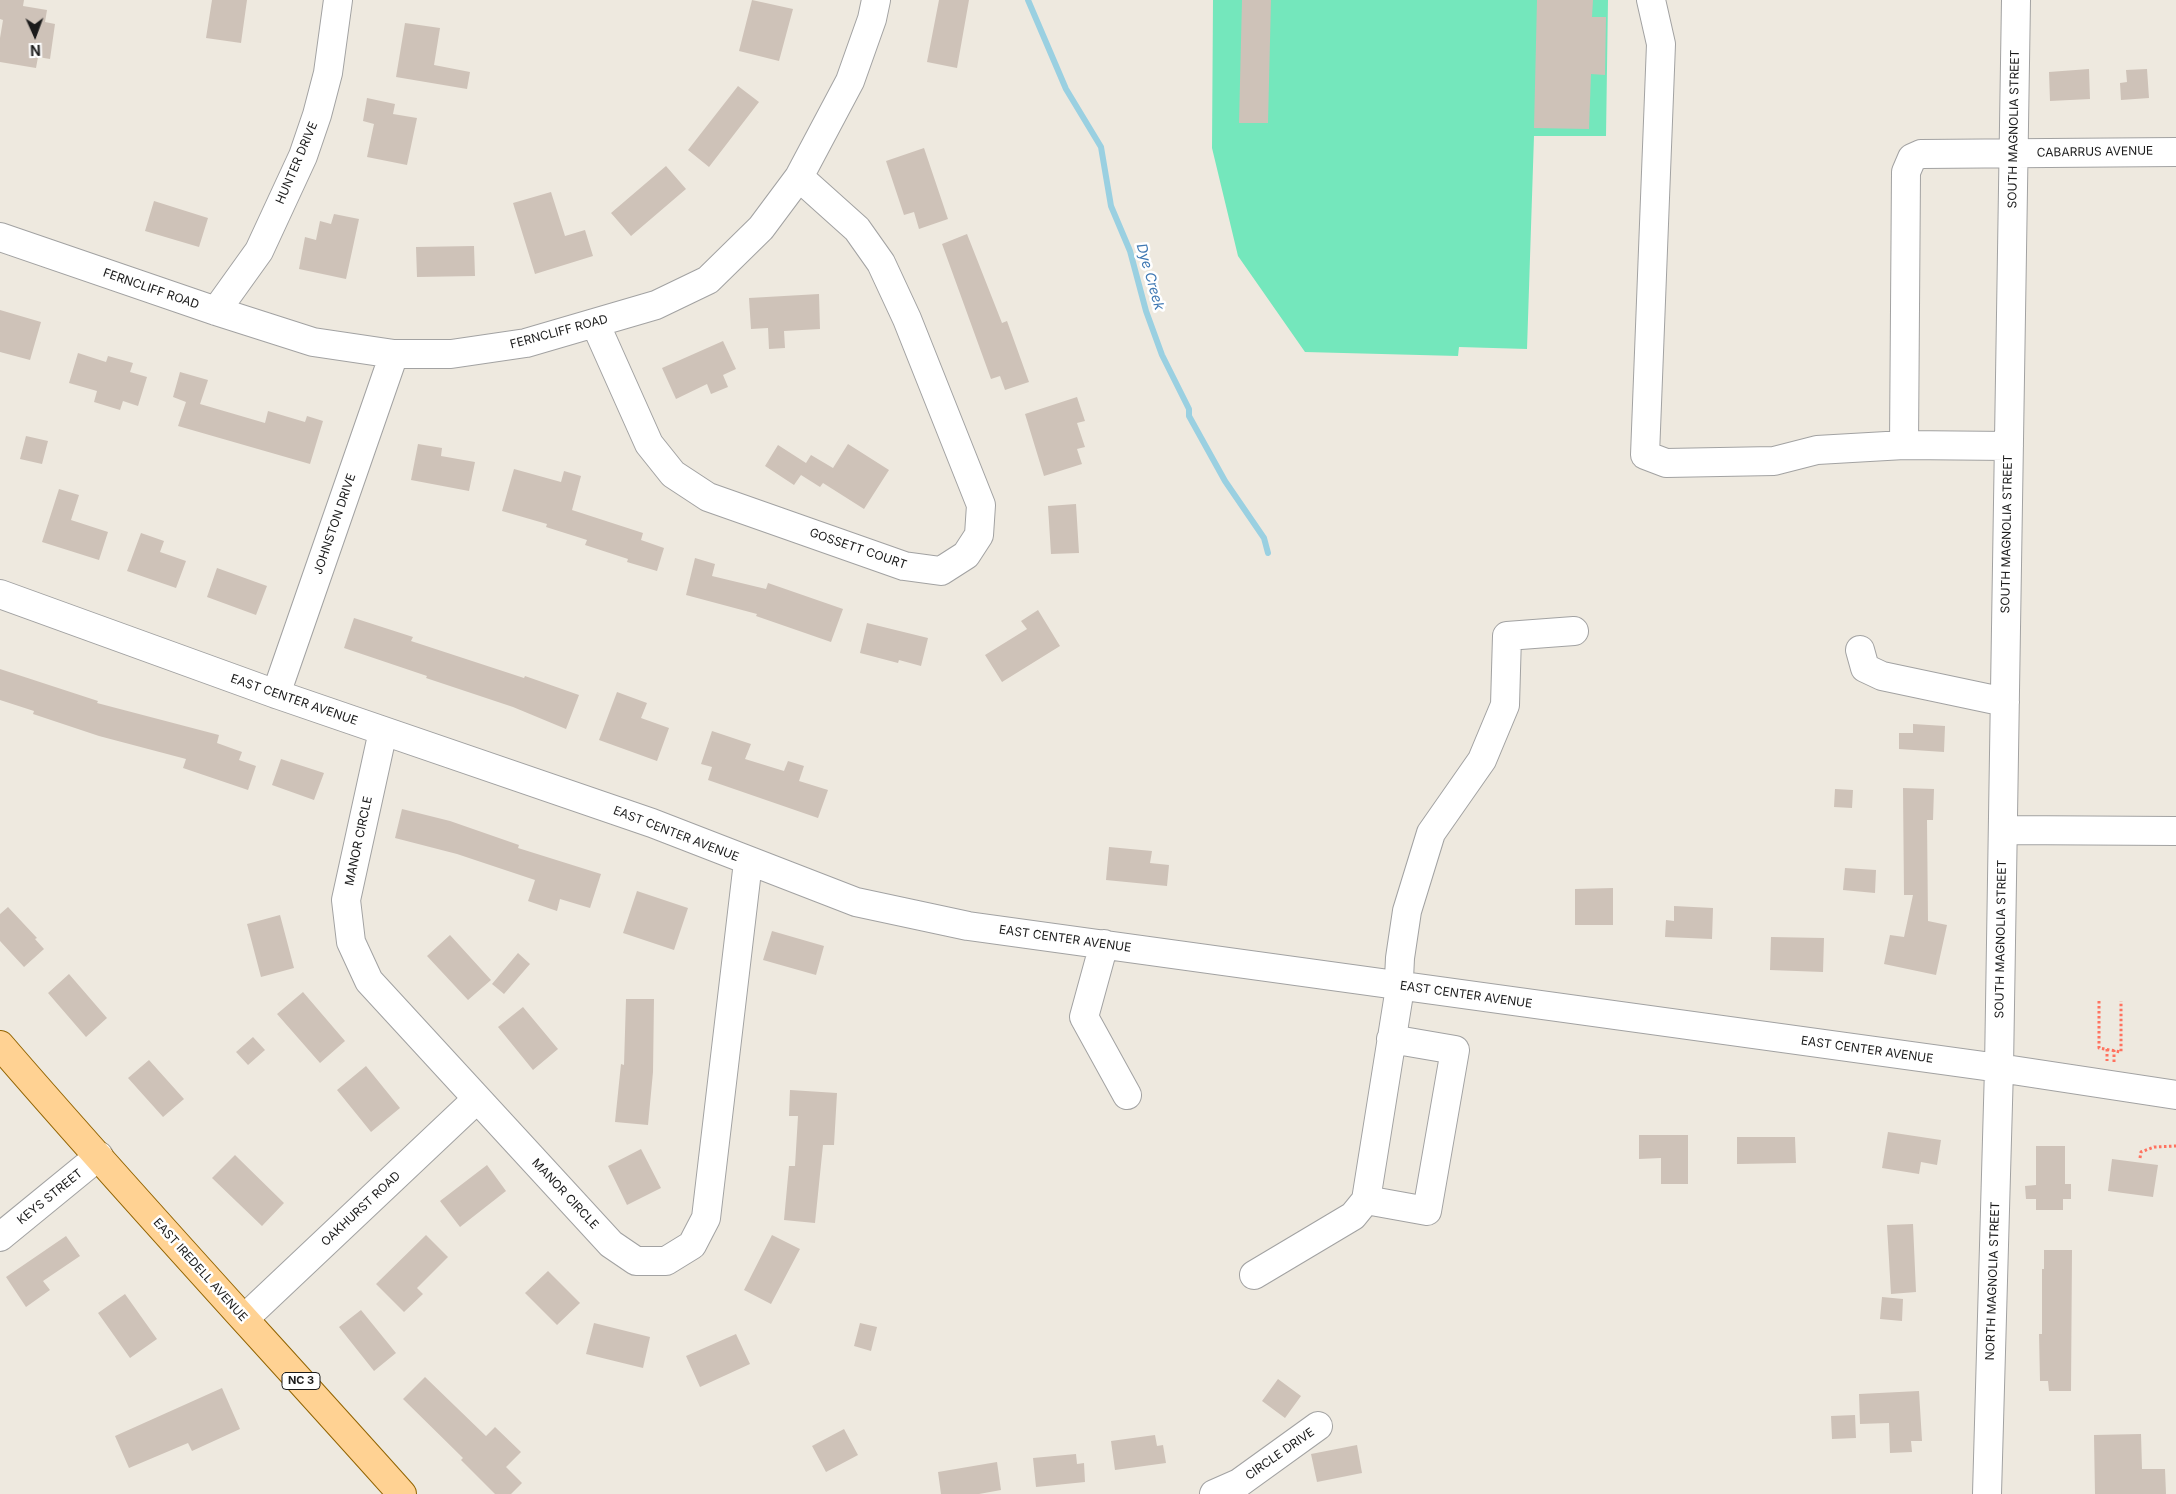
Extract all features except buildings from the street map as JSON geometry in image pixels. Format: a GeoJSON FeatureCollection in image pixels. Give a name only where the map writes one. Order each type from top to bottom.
{"type":"FeatureCollection","features":[{"type":"Feature","properties":{"kind":"main road","name":"EAST IREDELL AVENUE"},"geometry":{"type":"LineString","coordinates":[[0,1045],[176,1245],[245,1318],[402,1494]]}},
{"type":"Feature","properties":{"kind":"street","name":"HUNTER DRIVE"},"geometry":{"type":"LineString","coordinates":[[216,311],[259,251],[303,156],[317,115],[328,73],[338,0]]}},
{"type":"Feature","properties":{"kind":"street","name":"FERNCLIFF ROAD"},"geometry":{"type":"LineString","coordinates":[[0,237],[313,342],[394,354],[451,354],[526,343],[656,305],[708,280],[761,228],[799,177],[850,81],[872,19],[876,0]]}},
{"type":"Feature","properties":{"kind":"street"},"geometry":{"type":"LineString","coordinates":[[1651,0],[1661,44],[1645,455],[1666,463],[1774,461],[1817,450],[1904,445],[2009,446]]}},
{"type":"Feature","properties":{"kind":"street","name":"SOUTH MAGNOLIA STREET"},"geometry":{"type":"LineString","coordinates":[[1999,1068],[2016,0]]}},
{"type":"Feature","properties":{"kind":"street","name":"CABARRUS AVENUE"},"geometry":{"type":"LineString","coordinates":[[1904,445],[1906,172],[1912,158],[1921,154],[2176,152]]}},
{"type":"Feature","properties":{"kind":"street","name":"GOSSETT COURT"},"geometry":{"type":"LineString","coordinates":[[595,323],[648,444],[673,474],[708,497],[904,566],[941,571],[966,555],[979,535],[981,505],[907,319],[881,263],[857,230],[799,177]]}},
{"type":"Feature","properties":{"kind":"street","name":"JOHNSTON DRIVE"},"geometry":{"type":"LineString","coordinates":[[276,694],[394,354]]}},
{"type":"Feature","properties":{"kind":"street","name":"EAST CENTER AVENUE"},"geometry":{"type":"LineString","coordinates":[[0,594],[276,694],[652,823],[748,862],[856,902],[968,926],[1999,1068],[2176,1095]]}},
{"type":"Feature","properties":{"kind":"street"},"geometry":{"type":"LineString","coordinates":[[1254,1275],[1353,1216],[1366,1200],[1398,1000],[1398,984],[1407,911],[1431,832],[1482,760],[1505,705],[1507,636],[1574,631]]}},
{"type":"Feature","properties":{"kind":"street"},"geometry":{"type":"LineString","coordinates":[[1860,650],[1865,668],[1882,676],[2005,702]]}},
{"type":"Feature","properties":{"kind":"street","name":"MANOR CIRCLE"},"geometry":{"type":"LineString","coordinates":[[383,731],[346,900],[351,942],[369,981],[611,1244],[636,1261],[666,1261],[692,1246],[706,1218],[748,862]]}},
{"type":"Feature","properties":{"kind":"street"},"geometry":{"type":"LineString","coordinates":[[2003,830],[2175,831]]}},
{"type":"Feature","properties":{"kind":"street"},"geometry":{"type":"LineString","coordinates":[[1104,944],[1084,1017],[1126,1095]]}},
{"type":"Feature","properties":{"kind":"street"},"geometry":{"type":"LineString","coordinates":[[1366,1200],[1427,1211],[1455,1050],[1391,1039]]}},
{"type":"Feature","properties":{"kind":"street","name":"NORTH MAGNOLIA STREET"},"geometry":{"type":"LineString","coordinates":[[1987,1494],[1999,1068]]}},
{"type":"Feature","properties":{"kind":"street","name":"OAKHURST ROAD"},"geometry":{"type":"LineString","coordinates":[[245,1318],[477,1099]]}},
{"type":"Feature","properties":{"kind":"street","name":"KEYS STREET"},"geometry":{"type":"LineString","coordinates":[[0,1237],[99,1156]]}},
{"type":"Feature","properties":{"kind":"street","name":"CIRCLE DRIVE"},"geometry":{"type":"LineString","coordinates":[[1214,1494],[1239,1483],[1318,1426]]}},
{"type":"Feature","properties":{"kind":"path"},"geometry":{"type":"LineString","coordinates":[[2099,1001],[2099,1048],[2121,1052],[2121,1001]]}},
{"type":"Feature","properties":{"kind":"path"},"geometry":{"type":"LineString","coordinates":[[2106,1049],[2107,1061]]}},
{"type":"Feature","properties":{"kind":"path"},"geometry":{"type":"LineString","coordinates":[[2114,1050],[2114,1062]]}},
{"type":"Feature","properties":{"kind":"path"},"geometry":{"type":"LineString","coordinates":[[2140,1158],[2141,1152],[2147,1148],[2176,1146]]}},
{"type":"Feature","properties":{"kind":"green space"},"geometry":{"type":"Polygon","coordinates":[[[1213,0],[1608,0],[1606,136],[1534,136],[1527,349],[1459,347],[1458,356],[1305,352],[1238,256],[1212,148],[1213,0]]]}},
{"type":"Feature","properties":{"kind":"waterway","name":"Dye Creek"},"geometry":{"type":"LineString","coordinates":[[1028,0],[1066,89],[1101,147],[1111,206],[1130,251],[1146,311],[1162,355],[1189,409],[1189,416],[1225,481],[1264,538],[1268,553]]}}]}
